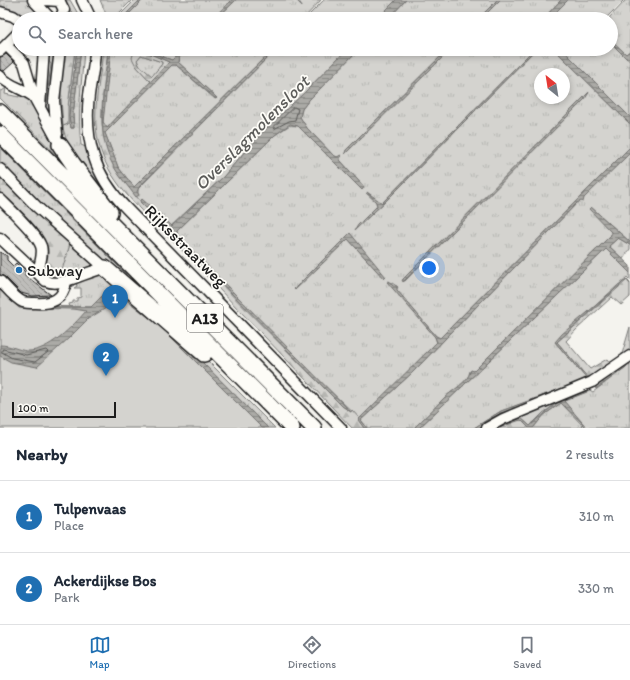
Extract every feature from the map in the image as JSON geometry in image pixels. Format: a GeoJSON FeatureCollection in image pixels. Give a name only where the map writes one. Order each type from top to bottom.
{"type":"FeatureCollection","features":[{"type":"Feature","properties":{"kind":"highway","name":"A13"},"geometry":{"type":"LineString","coordinates":[[0,112],[314,428]]}},
{"type":"Feature","properties":{"kind":"highway","name":"A13"},"geometry":{"type":"LineString","coordinates":[[0,134],[287,423]]}},
{"type":"Feature","properties":{"kind":"highway","name":"A13"},"geometry":{"type":"LineString","coordinates":[[59,142],[75,166],[108,207],[120,232]]}},
{"type":"Feature","properties":{"kind":"highway","name":"A13"},"geometry":{"type":"LineString","coordinates":[[105,268],[189,339],[234,383],[287,423]]}},
{"type":"Feature","properties":{"kind":"street"},"geometry":{"type":"LineString","coordinates":[[33,0],[44,12]]}},
{"type":"Feature","properties":{"kind":"street"},"geometry":{"type":"LineString","coordinates":[[42,0],[60,0],[64,10],[63,12]]}},
{"type":"Feature","properties":{"kind":"street"},"geometry":{"type":"LineString","coordinates":[[82,0],[88,12]]}},
{"type":"Feature","properties":{"kind":"street"},"geometry":{"type":"LineString","coordinates":[[0,12],[12,16]]}},
{"type":"Feature","properties":{"kind":"street","name":"A13"},"geometry":{"type":"LineString","coordinates":[[12,39],[3,48],[12,54]]}},
{"type":"Feature","properties":{"kind":"street","name":"A13"},"geometry":{"type":"LineString","coordinates":[[14,56],[24,63],[34,97],[59,142]]}},
{"type":"Feature","properties":{"kind":"street"},"geometry":{"type":"LineString","coordinates":[[40,107],[44,56]]}},
{"type":"Feature","properties":{"kind":"street","name":"A13"},"geometry":{"type":"LineString","coordinates":[[59,56],[54,101],[59,142]]}},
{"type":"Feature","properties":{"kind":"street","name":"Rijksstraatweg"},"geometry":{"type":"LineString","coordinates":[[94,56],[88,106],[90,146],[100,171],[115,196],[341,428]]}},
{"type":"Feature","properties":{"kind":"street"},"geometry":{"type":"LineString","coordinates":[[0,76],[7,84],[27,92],[34,97]]}},
{"type":"Feature","properties":{"kind":"street"},"geometry":{"type":"LineString","coordinates":[[75,166],[100,171]]}},
{"type":"Feature","properties":{"kind":"street","name":"A13"},"geometry":{"type":"LineString","coordinates":[[0,169],[37,207],[105,268]]}},
{"type":"Feature","properties":{"kind":"street"},"geometry":{"type":"LineString","coordinates":[[0,199],[35,236],[41,245],[42,251],[38,273]]}},
{"type":"Feature","properties":{"kind":"street"},"geometry":{"type":"LineString","coordinates":[[0,239],[46,281],[52,284],[66,282],[92,270],[105,268]]}},
{"type":"Feature","properties":{"kind":"street"},"geometry":{"type":"LineString","coordinates":[[0,280],[20,300],[40,303],[52,302],[60,298],[64,292],[66,282]]}},
{"type":"Feature","properties":{"kind":"street"},"geometry":{"type":"LineString","coordinates":[[487,428],[503,419],[592,382],[630,356]]}},
{"type":"Feature","properties":{"kind":"green space"},"geometry":{"type":"Polygon","coordinates":[[[0,0],[29,0],[41,12],[17,12],[0,9],[0,0]]]}},
{"type":"Feature","properties":{"kind":"green space"},"geometry":{"type":"Polygon","coordinates":[[[62,0],[70,0],[77,12],[63,12],[62,0]]]}},
{"type":"Feature","properties":{"kind":"green space"},"geometry":{"type":"Polygon","coordinates":[[[100,0],[132,0],[120,12],[105,12],[100,0]]]}},
{"type":"Feature","properties":{"kind":"green space"},"geometry":{"type":"Polygon","coordinates":[[[135,0],[140,0],[128,12],[123,12],[135,0]]]}},
{"type":"Feature","properties":{"kind":"green space"},"geometry":{"type":"Polygon","coordinates":[[[143,0],[232,0],[219,12],[131,12],[143,0]]]}},
{"type":"Feature","properties":{"kind":"green space"},"geometry":{"type":"Polygon","coordinates":[[[236,0],[296,0],[303,7],[298,0],[321,0],[310,12],[223,12],[236,0]]]}},
{"type":"Feature","properties":{"kind":"green space"},"geometry":{"type":"Polygon","coordinates":[[[324,0],[396,0],[384,12],[312,12],[324,0]]]}},
{"type":"Feature","properties":{"kind":"green space"},"geometry":{"type":"Polygon","coordinates":[[[406,0],[497,0],[485,12],[395,12],[406,0]]]}},
{"type":"Feature","properties":{"kind":"green space"},"geometry":{"type":"Polygon","coordinates":[[[500,0],[561,0],[550,12],[488,12],[500,0]]]}},
{"type":"Feature","properties":{"kind":"green space"},"geometry":{"type":"Polygon","coordinates":[[[568,0],[624,0],[612,12],[556,12],[568,0]]]}},
{"type":"Feature","properties":{"kind":"green space"},"geometry":{"type":"Polygon","coordinates":[[[626,0],[630,0],[630,51],[626,54],[618,47],[618,12],[615,12],[626,0]]]}},
{"type":"Feature","properties":{"kind":"green space"},"geometry":{"type":"Polygon","coordinates":[[[618,50],[630,62],[630,117],[568,56],[618,56],[618,50]]]}},
{"type":"Feature","properties":{"kind":"green space"},"geometry":{"type":"Polygon","coordinates":[[[49,56],[57,56],[51,93],[51,119],[46,106],[51,64],[48,60],[49,56]]]}},
{"type":"Feature","properties":{"kind":"green space"},"geometry":{"type":"Polygon","coordinates":[[[62,56],[74,56],[68,107],[68,124],[63,126],[60,85],[62,56]]]}},
{"type":"Feature","properties":{"kind":"green space"},"geometry":{"type":"Polygon","coordinates":[[[74,56],[76,56],[69,116],[71,128],[74,128],[73,115],[80,56],[84,56],[80,109],[81,145],[88,148],[103,196],[85,172],[68,144],[63,126],[68,124],[68,107],[74,56]]]}},
{"type":"Feature","properties":{"kind":"green space"},"geometry":{"type":"Polygon","coordinates":[[[102,56],[107,56],[102,123],[104,138],[109,153],[124,181],[144,206],[166,228],[166,234],[129,198],[112,175],[101,150],[97,137],[96,107],[102,56]]]}},
{"type":"Feature","properties":{"kind":"green space"},"geometry":{"type":"Polygon","coordinates":[[[110,56],[135,56],[136,66],[151,82],[107,128],[103,122],[110,56]]]}},
{"type":"Feature","properties":{"kind":"green space"},"geometry":{"type":"Polygon","coordinates":[[[133,56],[140,56],[137,60],[139,65],[152,76],[162,62],[144,56],[155,56],[169,62],[151,82],[136,66],[133,56]]]}},
{"type":"Feature","properties":{"kind":"green space"},"geometry":{"type":"Polygon","coordinates":[[[140,56],[144,56],[162,62],[162,64],[152,77],[139,65],[137,60],[140,56]]]}},
{"type":"Feature","properties":{"kind":"green space"},"geometry":{"type":"Polygon","coordinates":[[[161,56],[176,56],[172,60],[161,56]]]}},
{"type":"Feature","properties":{"kind":"green space"},"geometry":{"type":"Polygon","coordinates":[[[266,56],[134,187],[118,167],[105,133],[172,65],[176,65],[215,99],[217,98],[178,62],[179,57],[266,56]]]}},
{"type":"Feature","properties":{"kind":"green space"},"geometry":{"type":"Polygon","coordinates":[[[269,56],[340,56],[304,93],[259,135],[224,176],[170,227],[142,199],[140,202],[136,197],[138,195],[138,189],[269,56]]]}},
{"type":"Feature","properties":{"kind":"green space"},"geometry":{"type":"Polygon","coordinates":[[[352,56],[441,56],[346,150],[345,153],[444,56],[527,56],[382,203],[366,193],[376,202],[377,206],[358,225],[383,204],[529,56],[561,56],[630,124],[630,147],[440,338],[436,336],[403,298],[435,337],[437,343],[360,419],[307,369],[177,235],[177,231],[275,135],[290,125],[298,126],[362,190],[364,187],[340,160],[341,156],[337,157],[333,155],[307,128],[300,117],[302,109],[309,100],[352,56]],[[589,93],[402,281],[405,281],[589,93]],[[351,235],[344,239],[295,289],[348,239],[384,278],[351,235]],[[389,281],[396,290],[398,287],[389,281]]]}},
{"type":"Feature","properties":{"kind":"green space"},"geometry":{"type":"Polygon","coordinates":[[[6,88],[5,94],[19,97],[19,92],[30,98],[80,179],[0,98],[0,89],[2,91],[6,88]]]}},
{"type":"Feature","properties":{"kind":"green space"},"geometry":{"type":"Polygon","coordinates":[[[0,147],[126,275],[124,276],[98,259],[0,166],[0,147]]]}},
{"type":"Feature","properties":{"kind":"green space"},"geometry":{"type":"Polygon","coordinates":[[[630,153],[630,242],[591,207],[611,232],[611,235],[474,371],[470,371],[469,376],[463,383],[443,399],[414,428],[367,428],[361,420],[413,372],[577,203],[630,153]]]}},
{"type":"Feature","properties":{"kind":"green space"},"geometry":{"type":"Polygon","coordinates":[[[0,172],[71,241],[59,279],[44,274],[45,242],[34,227],[0,192],[0,172]]]}},
{"type":"Feature","properties":{"kind":"green space"},"geometry":{"type":"Polygon","coordinates":[[[175,238],[342,406],[351,412],[352,410],[360,419],[359,420],[364,428],[352,428],[172,240],[175,238]]]}},
{"type":"Feature","properties":{"kind":"green space"},"geometry":{"type":"Polygon","coordinates":[[[618,238],[630,245],[630,249],[623,259],[609,246],[618,238]]]}},
{"type":"Feature","properties":{"kind":"green space"},"geometry":{"type":"Polygon","coordinates":[[[71,241],[98,265],[59,279],[71,241]]]}},
{"type":"Feature","properties":{"kind":"green space"},"geometry":{"type":"Polygon","coordinates":[[[606,249],[630,273],[630,280],[627,277],[555,342],[586,378],[578,384],[592,378],[611,366],[609,362],[611,361],[612,367],[593,380],[579,386],[576,385],[557,396],[502,417],[484,428],[479,428],[502,413],[566,388],[501,411],[474,428],[419,428],[606,249]]]}},
{"type":"Feature","properties":{"kind":"green space"},"geometry":{"type":"Polygon","coordinates":[[[98,273],[118,280],[91,307],[70,307],[69,304],[73,303],[73,301],[77,301],[77,298],[81,297],[81,288],[74,288],[77,286],[76,283],[69,289],[69,285],[98,273]]]}},
{"type":"Feature","properties":{"kind":"green space"},"geometry":{"type":"Polygon","coordinates":[[[627,280],[630,284],[630,297],[621,305],[612,297],[566,341],[590,369],[607,359],[610,363],[588,378],[557,342],[627,280]]]}},
{"type":"Feature","properties":{"kind":"green space"},"geometry":{"type":"Polygon","coordinates":[[[0,288],[20,307],[84,309],[94,311],[117,292],[160,325],[265,428],[0,428],[0,288]]]}},
{"type":"Feature","properties":{"kind":"green space"},"geometry":{"type":"Polygon","coordinates":[[[118,288],[198,351],[275,428],[268,428],[175,336],[118,288]]]}},
{"type":"Feature","properties":{"kind":"green space"},"geometry":{"type":"Polygon","coordinates":[[[630,327],[630,352],[625,358],[622,354],[630,327]]]}},
{"type":"Feature","properties":{"kind":"green space"},"geometry":{"type":"Polygon","coordinates":[[[630,364],[630,428],[587,428],[564,403],[564,401],[586,392],[588,389],[593,392],[630,364]]]}},
{"type":"Feature","properties":{"kind":"green space"},"geometry":{"type":"Polygon","coordinates":[[[563,399],[543,413],[530,426],[521,418],[499,423],[563,399]]]}},
{"type":"Feature","properties":{"kind":"green space"},"geometry":{"type":"Polygon","coordinates":[[[561,403],[585,428],[533,428],[544,415],[561,403]]]}},
{"type":"Feature","properties":{"kind":"green space"},"geometry":{"type":"Polygon","coordinates":[[[521,420],[529,428],[500,428],[510,422],[521,420]]]}},
{"type":"Feature","properties":{"kind":"water"},"geometry":{"type":"Polygon","coordinates":[[[140,0],[143,0],[131,12],[128,12],[140,0]]]}},
{"type":"Feature","properties":{"kind":"water"},"geometry":{"type":"Polygon","coordinates":[[[232,0],[236,0],[223,12],[219,12],[232,0]]]}},
{"type":"Feature","properties":{"kind":"water"},"geometry":{"type":"Polygon","coordinates":[[[396,0],[406,0],[395,12],[384,12],[396,0]]]}},
{"type":"Feature","properties":{"kind":"water"},"geometry":{"type":"Polygon","coordinates":[[[497,0],[500,0],[488,12],[485,12],[497,0]]]}},
{"type":"Feature","properties":{"kind":"water"},"geometry":{"type":"Polygon","coordinates":[[[561,0],[568,0],[556,12],[550,12],[561,0]]]}},
{"type":"Feature","properties":{"kind":"water"},"geometry":{"type":"Polygon","coordinates":[[[618,47],[626,54],[630,51],[630,62],[618,50],[618,47]]]}},
{"type":"Feature","properties":{"kind":"water"},"geometry":{"type":"Polygon","coordinates":[[[76,56],[80,56],[73,115],[74,128],[71,128],[69,116],[76,56]]]}},
{"type":"Feature","properties":{"kind":"water"},"geometry":{"type":"Polygon","coordinates":[[[107,56],[110,56],[103,122],[107,128],[169,62],[155,56],[172,60],[176,56],[180,56],[178,62],[217,98],[216,99],[176,65],[172,65],[105,133],[118,167],[134,187],[266,56],[269,56],[139,187],[137,192],[139,195],[136,197],[119,175],[108,153],[104,139],[102,109],[107,56]]]}},
{"type":"Feature","properties":{"kind":"water"},"geometry":{"type":"Polygon","coordinates":[[[340,56],[352,56],[309,100],[302,109],[300,117],[307,128],[333,155],[337,157],[341,155],[340,160],[364,187],[362,190],[298,126],[290,124],[275,135],[177,231],[177,235],[351,412],[342,406],[178,239],[175,238],[172,240],[166,234],[166,228],[140,202],[142,199],[172,226],[224,176],[259,135],[304,93],[340,56]]]}},
{"type":"Feature","properties":{"kind":"water"},"geometry":{"type":"Polygon","coordinates":[[[441,56],[444,56],[345,154],[346,150],[441,56]]]}},
{"type":"Feature","properties":{"kind":"water"},"geometry":{"type":"Polygon","coordinates":[[[527,56],[529,56],[391,196],[355,230],[377,206],[376,202],[367,192],[382,203],[527,56]]]}},
{"type":"Feature","properties":{"kind":"water"},"geometry":{"type":"Polygon","coordinates":[[[561,56],[569,56],[630,117],[630,124],[561,56]]]}},
{"type":"Feature","properties":{"kind":"water"},"geometry":{"type":"Polygon","coordinates":[[[589,92],[585,99],[403,282],[403,279],[589,92]]]}},
{"type":"Feature","properties":{"kind":"water"},"geometry":{"type":"Polygon","coordinates":[[[630,147],[630,153],[584,198],[583,202],[581,201],[577,203],[413,372],[361,420],[367,428],[364,428],[358,420],[437,342],[435,337],[387,282],[389,281],[393,286],[397,286],[397,290],[436,336],[440,338],[630,147]]]}},
{"type":"Feature","properties":{"kind":"water"},"geometry":{"type":"Polygon","coordinates":[[[591,207],[630,242],[630,245],[618,238],[609,246],[630,266],[630,273],[606,249],[419,428],[414,428],[443,399],[463,383],[467,379],[471,370],[474,371],[611,235],[611,232],[589,209],[591,207]]]}},
{"type":"Feature","properties":{"kind":"water"},"geometry":{"type":"Polygon","coordinates":[[[350,233],[386,277],[384,279],[348,239],[295,290],[294,289],[350,233]]]}},
{"type":"Feature","properties":{"kind":"water"},"geometry":{"type":"Polygon","coordinates":[[[126,275],[128,278],[118,288],[120,291],[178,339],[268,428],[262,428],[161,327],[120,295],[111,305],[88,319],[37,367],[11,362],[0,356],[0,345],[27,351],[35,350],[51,343],[67,331],[86,311],[74,309],[19,308],[0,290],[0,286],[20,306],[91,307],[116,282],[126,275]]]}},
{"type":"Feature","properties":{"kind":"water"},"geometry":{"type":"Polygon","coordinates":[[[617,288],[557,342],[588,378],[610,363],[611,366],[600,374],[585,380],[586,378],[555,342],[562,334],[617,288]]]}},
{"type":"Feature","properties":{"kind":"water"},"geometry":{"type":"Polygon","coordinates":[[[630,361],[630,364],[596,389],[595,387],[630,361]]]}},
{"type":"Feature","properties":{"kind":"water"},"geometry":{"type":"Polygon","coordinates":[[[566,387],[546,397],[502,413],[479,428],[474,428],[501,411],[566,387]]]}},
{"type":"Feature","properties":{"kind":"water"},"geometry":{"type":"Polygon","coordinates":[[[586,390],[587,392],[564,401],[587,428],[561,403],[544,415],[533,428],[529,428],[521,420],[495,428],[510,420],[521,418],[530,426],[555,404],[586,390]]]}},
{"type":"Feature","properties":{"kind":"building"},"geometry":{"type":"Polygon","coordinates":[[[6,54],[14,62],[4,71],[0,70],[0,57],[6,54]]]}},
{"type":"Feature","properties":{"kind":"building"},"geometry":{"type":"Polygon","coordinates":[[[0,252],[7,256],[7,260],[13,266],[16,263],[26,273],[25,275],[51,295],[32,296],[21,293],[5,277],[0,275],[0,252]]]}},
{"type":"Feature","properties":{"kind":"place","name":"Subway"},"geometry":{"type":"Point","coordinates":[19,270]}},
{"type":"Feature","properties":{"kind":"place","name":"Tulpenvaas"},"geometry":{"type":"Point","coordinates":[115,318]}},
{"type":"Feature","properties":{"kind":"place","name":"Ackerdijkse Bos"},"geometry":{"type":"Point","coordinates":[106,376]}},
{"type":"Feature","properties":{"kind":"water label","name":"Overslagmolensloot"},"geometry":{"type":"Point","coordinates":[252,133]}}]}
